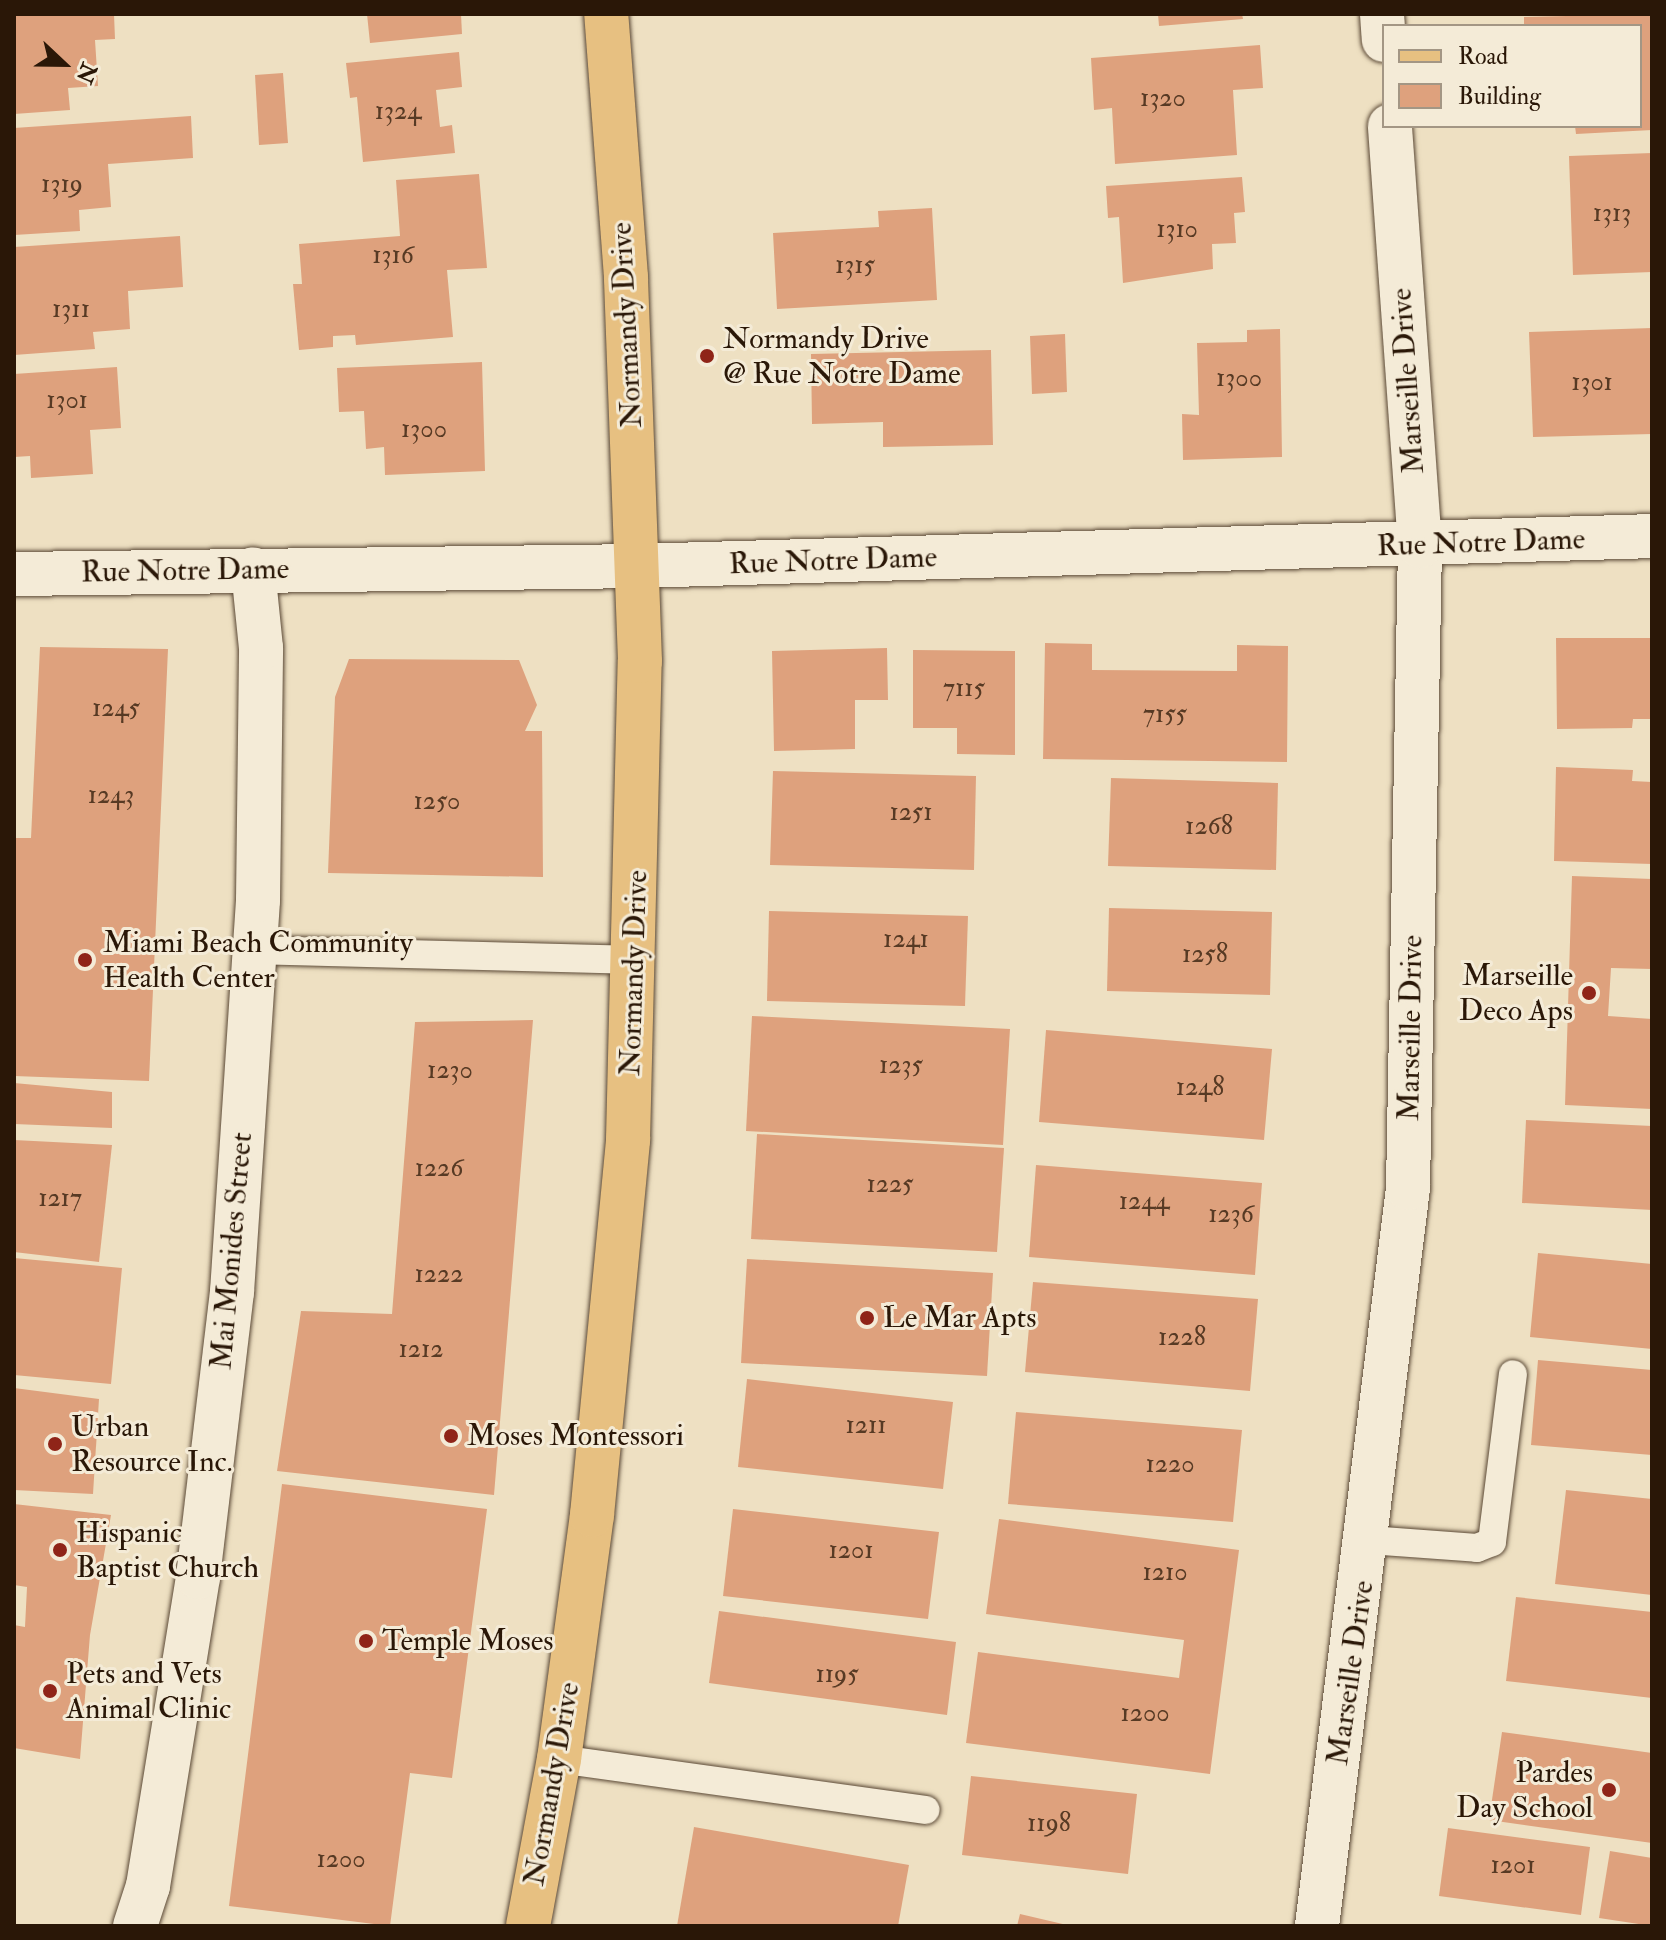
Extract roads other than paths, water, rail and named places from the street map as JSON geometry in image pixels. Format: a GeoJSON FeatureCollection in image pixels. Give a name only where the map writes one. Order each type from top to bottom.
{"type":"FeatureCollection","features":[{"type":"Feature","properties":{"kind":"main road","name":"Normandy Drive"},"geometry":{"type":"LineString","coordinates":[[528,1926],[559,1759],[612,1339],[628,1140],[640,807],[638,566],[626,277],[606,14]]}},
{"type":"Feature","properties":{"kind":"street","name":"Marseille Drive"},"geometry":{"type":"LineString","coordinates":[[1317,1926],[1369,1540],[1408,1188],[1420,546],[1390,128]]}},
{"type":"Feature","properties":{"kind":"street","name":"Rue Notre Dame"},"geometry":{"type":"LineString","coordinates":[[14,574],[638,566],[1420,546],[1652,536]]}},
{"type":"Feature","properties":{"kind":"street","name":"Mai Monides Street"},"geometry":{"type":"LineString","coordinates":[[135,1926],[148,1886],[198,1577],[232,1292],[255,950],[261,648],[253,569]]}},
{"type":"Feature","properties":{"kind":"lane"},"geometry":{"type":"LineString","coordinates":[[255,950],[634,960]]}},
{"type":"Feature","properties":{"kind":"lane"},"geometry":{"type":"LineString","coordinates":[[1369,1540],[1477,1548],[1492,1542],[1513,1374]]}},
{"type":"Feature","properties":{"kind":"lane"},"geometry":{"type":"LineString","coordinates":[[559,1759],[925,1810]]}},
{"type":"Feature","properties":{"kind":"place","name":"Normandy Drive @ Rue Notre Dame"},"geometry":{"type":"Point","coordinates":[707,356]}},
{"type":"Feature","properties":{"kind":"place","name":"Miami Beach Community Health Center"},"geometry":{"type":"Point","coordinates":[85,960]}},
{"type":"Feature","properties":{"kind":"place","name":"Marseille Deco Aps"},"geometry":{"type":"Point","coordinates":[1589,993]}},
{"type":"Feature","properties":{"kind":"place","name":"Le Mar Apts"},"geometry":{"type":"Point","coordinates":[867,1318]}},
{"type":"Feature","properties":{"kind":"place","name":"Moses Montessori"},"geometry":{"type":"Point","coordinates":[451,1436]}},
{"type":"Feature","properties":{"kind":"place","name":"Urban Resource Inc."},"geometry":{"type":"Point","coordinates":[55,1444]}},
{"type":"Feature","properties":{"kind":"place","name":"Hispanic Baptist Church"},"geometry":{"type":"Point","coordinates":[60,1550]}},
{"type":"Feature","properties":{"kind":"place","name":"Temple Moses"},"geometry":{"type":"Point","coordinates":[366,1641]}},
{"type":"Feature","properties":{"kind":"place","name":"Pets and Vets Animal Clinic"},"geometry":{"type":"Point","coordinates":[50,1691]}},
{"type":"Feature","properties":{"kind":"place","name":"Pardes Day School"},"geometry":{"type":"Point","coordinates":[1609,1790]}}]}
